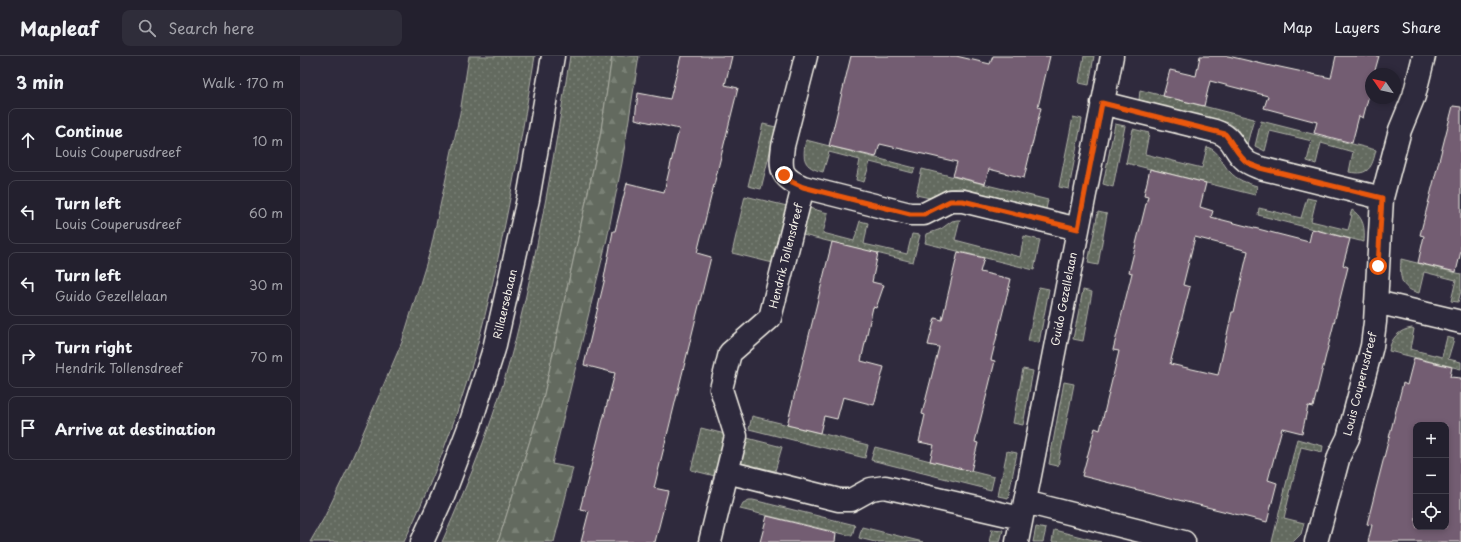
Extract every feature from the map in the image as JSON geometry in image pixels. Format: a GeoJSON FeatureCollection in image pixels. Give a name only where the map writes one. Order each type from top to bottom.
{"type":"FeatureCollection","features":[{"type":"Feature","properties":{"kind":"street","name":"Rillaersebaan"},"geometry":{"type":"LineString","coordinates":[[422,542],[443,496],[467,432],[494,349],[528,199],[553,56]]}},
{"type":"Feature","properties":{"kind":"street"},"geometry":{"type":"LineString","coordinates":[[806,56],[781,162],[784,175],[792,182],[803,187],[910,214],[924,214],[950,201],[963,201],[1078,229]]}},
{"type":"Feature","properties":{"kind":"street","name":"Guido Gezellelaan"},"geometry":{"type":"LineString","coordinates":[[1017,542],[1112,56]]}},
{"type":"Feature","properties":{"kind":"street","name":"Louis Couperusdreef"},"geometry":{"type":"LineString","coordinates":[[1316,542],[1339,456],[1348,438],[1372,346],[1375,322],[1382,198],[1400,130],[1414,96],[1424,56]]}},
{"type":"Feature","properties":{"kind":"street"},"geometry":{"type":"LineString","coordinates":[[1102,103],[1225,134],[1246,162],[1260,168],[1382,198]]}},
{"type":"Feature","properties":{"kind":"street","name":"Hendrik Tollensdreef"},"geometry":{"type":"LineString","coordinates":[[710,542],[736,436],[722,389],[730,353],[770,318],[803,187]]}},
{"type":"Feature","properties":{"kind":"street"},"geometry":{"type":"LineString","coordinates":[[1376,302],[1461,322]]}},
{"type":"Feature","properties":{"kind":"street"},"geometry":{"type":"LineString","coordinates":[[727,472],[839,500],[851,500],[872,489],[884,487],[1023,510],[1136,536],[1184,542]]}},
{"type":"Feature","properties":{"kind":"green space"},"geometry":{"type":"Polygon","coordinates":[[[469,56],[535,56],[493,283],[474,358],[459,405],[434,474],[404,542],[310,542],[324,518],[348,468],[402,342],[431,248],[460,113],[469,56]]]}},
{"type":"Feature","properties":{"kind":"green space"},"geometry":{"type":"Polygon","coordinates":[[[570,56],[612,56],[600,137],[543,399],[498,542],[442,542],[483,443],[515,341],[539,235],[570,56]]]}},
{"type":"Feature","properties":{"kind":"green space"},"geometry":{"type":"Polygon","coordinates":[[[612,56],[639,56],[622,163],[607,239],[552,464],[573,468],[554,542],[498,542],[543,399],[600,137],[612,56]]]}},
{"type":"Feature","properties":{"kind":"green space"},"geometry":{"type":"Polygon","coordinates":[[[1084,56],[1094,56],[1089,85],[1079,83],[1084,56]]]}},
{"type":"Feature","properties":{"kind":"green space"},"geometry":{"type":"Polygon","coordinates":[[[1140,90],[1254,119],[1247,144],[1237,129],[1229,123],[1139,100],[1140,90]]]}},
{"type":"Feature","properties":{"kind":"green space"},"geometry":{"type":"Polygon","coordinates":[[[1073,117],[1082,119],[1069,189],[1059,187],[1073,117]]]}},
{"type":"Feature","properties":{"kind":"green space"},"geometry":{"type":"Polygon","coordinates":[[[1261,121],[1376,150],[1373,161],[1368,169],[1361,173],[1349,172],[1353,152],[1321,143],[1316,164],[1307,161],[1312,141],[1270,131],[1265,151],[1255,146],[1261,121]]]}},
{"type":"Feature","properties":{"kind":"green space"},"geometry":{"type":"Polygon","coordinates":[[[763,124],[776,127],[761,189],[748,186],[763,124]]]}},
{"type":"Feature","properties":{"kind":"green space"},"geometry":{"type":"Polygon","coordinates":[[[1115,124],[1125,126],[1113,187],[1103,184],[1115,124]]]}},
{"type":"Feature","properties":{"kind":"green space"},"geometry":{"type":"Polygon","coordinates":[[[1133,129],[1149,133],[1145,154],[1202,168],[1207,147],[1215,151],[1233,175],[1242,181],[1257,186],[1255,195],[1126,163],[1133,129]]]}},
{"type":"Feature","properties":{"kind":"green space"},"geometry":{"type":"Polygon","coordinates":[[[806,140],[915,168],[913,173],[870,162],[864,182],[856,180],[860,160],[829,152],[823,172],[811,168],[808,165],[804,157],[806,140]]]}},
{"type":"Feature","properties":{"kind":"green space"},"geometry":{"type":"Polygon","coordinates":[[[922,169],[1048,200],[1046,209],[961,188],[947,189],[930,198],[916,195],[922,169]]]}},
{"type":"Feature","properties":{"kind":"green space"},"geometry":{"type":"Polygon","coordinates":[[[745,196],[787,206],[773,263],[732,253],[745,196]]]}},
{"type":"Feature","properties":{"kind":"green space"},"geometry":{"type":"Polygon","coordinates":[[[1307,198],[1316,200],[1311,221],[1348,230],[1352,210],[1356,213],[1363,224],[1364,242],[1258,215],[1259,208],[1301,218],[1307,198]]]}},
{"type":"Feature","properties":{"kind":"green space"},"geometry":{"type":"Polygon","coordinates":[[[809,208],[828,213],[823,233],[854,241],[860,221],[868,223],[864,244],[907,254],[912,234],[920,235],[913,262],[803,235],[809,208]]]}},
{"type":"Feature","properties":{"kind":"green space"},"geometry":{"type":"Polygon","coordinates":[[[1098,212],[1107,214],[1098,265],[1088,263],[1098,212]]]}},
{"type":"Feature","properties":{"kind":"green space"},"geometry":{"type":"Polygon","coordinates":[[[960,220],[955,240],[1020,257],[1024,236],[1040,240],[1034,270],[925,243],[927,234],[941,229],[952,221],[960,220]]]}},
{"type":"Feature","properties":{"kind":"green space"},"geometry":{"type":"Polygon","coordinates":[[[1401,259],[1461,274],[1461,291],[1458,302],[1451,301],[1456,280],[1424,272],[1419,293],[1412,291],[1404,285],[1401,276],[1401,259]]]}},
{"type":"Feature","properties":{"kind":"green space"},"geometry":{"type":"Polygon","coordinates":[[[1039,287],[1049,289],[1039,343],[1028,341],[1039,287]]]}},
{"type":"Feature","properties":{"kind":"green space"},"geometry":{"type":"Polygon","coordinates":[[[1083,290],[1092,292],[1083,341],[1073,339],[1083,290]]]}},
{"type":"Feature","properties":{"kind":"green space"},"geometry":{"type":"Polygon","coordinates":[[[1412,328],[1414,329],[1410,349],[1442,357],[1447,337],[1454,339],[1448,359],[1461,362],[1461,369],[1389,351],[1396,335],[1412,328]]]}},
{"type":"Feature","properties":{"kind":"green space"},"geometry":{"type":"Polygon","coordinates":[[[1023,369],[1033,371],[1023,425],[1013,423],[1023,369]]]}},
{"type":"Feature","properties":{"kind":"green space"},"geometry":{"type":"Polygon","coordinates":[[[1064,382],[1074,384],[1058,466],[1049,464],[1064,382]]]}},
{"type":"Feature","properties":{"kind":"green space"},"geometry":{"type":"Polygon","coordinates":[[[752,416],[868,445],[865,458],[749,429],[752,416]]]}},
{"type":"Feature","properties":{"kind":"green space"},"geometry":{"type":"Polygon","coordinates":[[[701,428],[725,434],[715,476],[691,470],[701,428]]]}},
{"type":"Feature","properties":{"kind":"green space"},"geometry":{"type":"Polygon","coordinates":[[[747,438],[782,447],[775,471],[741,463],[747,438]]]}},
{"type":"Feature","properties":{"kind":"green space"},"geometry":{"type":"Polygon","coordinates":[[[1297,439],[1323,446],[1322,452],[1301,447],[1284,518],[1304,523],[1301,534],[1293,542],[1272,542],[1297,439]]]}},
{"type":"Feature","properties":{"kind":"green space"},"geometry":{"type":"Polygon","coordinates":[[[875,447],[994,477],[991,490],[871,460],[875,447]]]}},
{"type":"Feature","properties":{"kind":"green space"},"geometry":{"type":"Polygon","coordinates":[[[1007,451],[1017,453],[1008,498],[998,496],[1007,451]]]}},
{"type":"Feature","properties":{"kind":"green space"},"geometry":{"type":"Polygon","coordinates":[[[749,500],[855,525],[852,536],[740,509],[743,503],[749,500]]]}},
{"type":"Feature","properties":{"kind":"green space"},"geometry":{"type":"Polygon","coordinates":[[[862,527],[923,542],[875,542],[859,538],[862,527]]]}},
{"type":"Feature","properties":{"kind":"green space"},"geometry":{"type":"Polygon","coordinates":[[[1036,527],[1046,529],[1043,542],[1033,542],[1036,527]]]}},
{"type":"Feature","properties":{"kind":"green space"},"geometry":{"type":"Polygon","coordinates":[[[992,529],[1003,530],[1000,542],[989,542],[992,529]]]}},
{"type":"Feature","properties":{"kind":"green space"},"geometry":{"type":"Polygon","coordinates":[[[1054,530],[1101,542],[1052,542],[1054,530]]]}},
{"type":"Feature","properties":{"kind":"building"},"geometry":{"type":"Polygon","coordinates":[[[681,56],[732,56],[725,85],[738,88],[697,253],[711,257],[654,488],[668,491],[655,542],[581,542],[589,511],[580,509],[615,373],[584,365],[605,278],[613,231],[615,231],[627,183],[664,192],[679,129],[635,119],[638,93],[670,99],[681,56]]]}},
{"type":"Feature","properties":{"kind":"building"},"geometry":{"type":"Polygon","coordinates":[[[851,56],[956,56],[990,64],[993,56],[1050,56],[1038,107],[1041,108],[1024,178],[989,169],[985,184],[953,176],[957,162],[880,144],[876,157],[829,146],[851,56]]]}},
{"type":"Feature","properties":{"kind":"building"},"geometry":{"type":"Polygon","coordinates":[[[1200,56],[1228,56],[1331,78],[1336,56],[1379,56],[1376,68],[1365,68],[1365,104],[1367,104],[1363,118],[1359,116],[1352,143],[1314,133],[1317,122],[1264,108],[1268,96],[1210,81],[1204,106],[1163,96],[1170,70],[1196,76],[1200,56]]]}},
{"type":"Feature","properties":{"kind":"building"},"geometry":{"type":"Polygon","coordinates":[[[1453,106],[1461,107],[1461,251],[1456,272],[1418,263],[1424,236],[1420,235],[1453,106]]]}},
{"type":"Feature","properties":{"kind":"building"},"geometry":{"type":"Polygon","coordinates":[[[1150,169],[1206,183],[1200,207],[1213,211],[1211,217],[1309,242],[1312,229],[1350,239],[1343,265],[1348,267],[1313,407],[1308,406],[1302,433],[1282,428],[1268,480],[1277,483],[1267,522],[1082,476],[1095,428],[1100,430],[1119,351],[1113,350],[1132,273],[1129,272],[1148,196],[1144,195],[1150,169]],[[1195,237],[1183,285],[1190,287],[1170,364],[1218,375],[1232,312],[1234,312],[1248,251],[1195,237]]]}},
{"type":"Feature","properties":{"kind":"building"},"geometry":{"type":"Polygon","coordinates":[[[832,242],[878,253],[872,282],[884,285],[876,308],[873,307],[861,361],[884,367],[874,405],[843,397],[837,419],[824,416],[820,433],[787,425],[832,242]]]}},
{"type":"Feature","properties":{"kind":"building"},"geometry":{"type":"Polygon","coordinates":[[[958,252],[984,258],[980,272],[1011,279],[991,360],[995,361],[975,442],[978,443],[971,471],[930,461],[934,445],[919,442],[925,415],[922,414],[939,347],[928,345],[935,318],[942,320],[958,252]]]}},
{"type":"Feature","properties":{"kind":"building"},"geometry":{"type":"Polygon","coordinates":[[[1414,358],[1452,367],[1450,377],[1461,378],[1461,542],[1368,542],[1372,525],[1367,524],[1403,383],[1407,385],[1414,358]]]}},
{"type":"Feature","properties":{"kind":"building"},"geometry":{"type":"Polygon","coordinates":[[[767,516],[836,533],[835,542],[760,542],[767,516]]]}},
{"type":"Feature","properties":{"kind":"route"},"geometry":{"type":"LineString","coordinates":[[784,175],[792,182],[803,187],[910,214],[924,214],[950,201],[963,201],[1078,229],[1102,103],[1225,134],[1246,162],[1260,168],[1382,198],[1378,266]]}}]}
